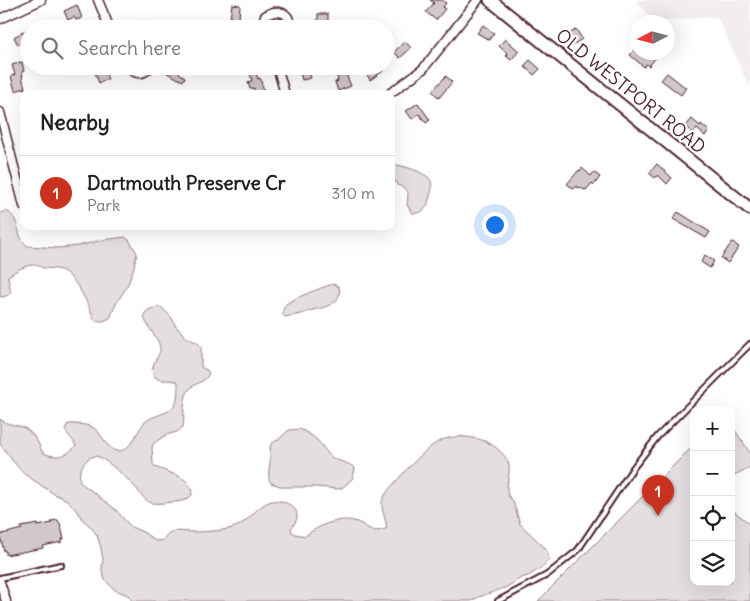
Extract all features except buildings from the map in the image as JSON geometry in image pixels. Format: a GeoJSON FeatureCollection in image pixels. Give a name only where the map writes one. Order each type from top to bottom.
{"type":"FeatureCollection","features":[{"type":"Feature","properties":{"kind":"main road","name":"OLD WESTPORT ROAD"},"geometry":{"type":"LineString","coordinates":[[490,0],[750,208]]}},
{"type":"Feature","properties":{"kind":"street"},"geometry":{"type":"LineString","coordinates":[[0,19],[41,0]]}},
{"type":"Feature","properties":{"kind":"street"},"geometry":{"type":"LineString","coordinates":[[98,0],[106,20]]}},
{"type":"Feature","properties":{"kind":"street"},"geometry":{"type":"LineString","coordinates":[[394,90],[423,68],[478,0]]}},
{"type":"Feature","properties":{"kind":"street"},"geometry":{"type":"LineString","coordinates":[[263,20],[265,16],[276,12],[282,12],[289,20]]}},
{"type":"Feature","properties":{"kind":"street"},"geometry":{"type":"LineString","coordinates":[[280,75],[284,90]]}},
{"type":"Feature","properties":{"kind":"street"},"geometry":{"type":"LineString","coordinates":[[0,112],[20,194]]}},
{"type":"Feature","properties":{"kind":"street"},"geometry":{"type":"LineString","coordinates":[[0,582],[6,601]]}},
{"type":"Feature","properties":{"kind":"lane"},"geometry":{"type":"LineString","coordinates":[[498,601],[547,576],[578,550],[633,468],[658,436],[750,344]]}},
{"type":"Feature","properties":{"kind":"lane"},"geometry":{"type":"LineString","coordinates":[[0,578],[61,565]]}},
{"type":"Feature","properties":{"kind":"shaded area"},"geometry":{"type":"Polygon","coordinates":[[[636,0],[750,0],[750,89],[718,18],[675,20],[675,15],[648,15],[636,0]]]}},
{"type":"Feature","properties":{"kind":"shaded area"},"geometry":{"type":"Polygon","coordinates":[[[395,165],[409,168],[428,177],[432,188],[428,203],[423,211],[412,213],[407,205],[408,192],[405,188],[397,185],[395,181],[395,165]]]}},
{"type":"Feature","properties":{"kind":"shaded area"},"geometry":{"type":"Polygon","coordinates":[[[7,211],[15,220],[21,239],[28,246],[58,248],[125,237],[129,240],[137,253],[134,267],[128,284],[110,318],[103,321],[94,319],[73,279],[68,274],[56,269],[43,268],[36,265],[25,267],[8,276],[10,293],[0,297],[0,213],[7,211]]]}},
{"type":"Feature","properties":{"kind":"shaded area"},"geometry":{"type":"Polygon","coordinates":[[[334,284],[339,287],[340,293],[332,304],[301,314],[285,317],[283,315],[284,307],[289,302],[334,284]]]}},
{"type":"Feature","properties":{"kind":"shaded area"},"geometry":{"type":"Polygon","coordinates":[[[161,307],[172,318],[176,327],[184,336],[198,343],[201,347],[201,367],[209,373],[205,379],[193,386],[186,395],[183,427],[177,432],[166,435],[154,443],[152,447],[153,464],[155,467],[181,477],[188,483],[192,495],[188,499],[180,501],[149,502],[123,475],[107,462],[95,456],[86,460],[80,474],[81,483],[115,509],[131,527],[143,532],[156,541],[163,540],[167,534],[173,531],[218,531],[239,525],[263,505],[276,501],[288,504],[296,511],[297,518],[291,529],[295,534],[305,536],[322,526],[341,520],[354,521],[377,531],[382,530],[387,528],[382,502],[390,488],[424,452],[435,444],[451,437],[466,437],[489,443],[504,455],[509,465],[508,494],[509,498],[513,501],[520,524],[545,548],[549,559],[543,567],[528,576],[507,587],[471,601],[132,601],[128,595],[115,590],[105,580],[102,570],[101,548],[97,535],[67,500],[54,494],[23,473],[12,460],[0,444],[0,419],[23,427],[30,432],[39,444],[42,452],[51,456],[64,455],[76,446],[65,430],[69,424],[92,427],[99,432],[109,447],[116,451],[122,451],[130,445],[145,422],[173,408],[177,400],[178,382],[160,380],[153,374],[153,367],[160,351],[156,338],[147,324],[145,313],[150,309],[161,307]]]}},
{"type":"Feature","properties":{"kind":"shaded area"},"geometry":{"type":"Polygon","coordinates":[[[300,429],[315,438],[333,458],[355,468],[352,479],[342,488],[283,487],[271,483],[269,480],[269,470],[271,444],[289,430],[300,429]]]}},
{"type":"Feature","properties":{"kind":"shaded area"},"geometry":{"type":"Polygon","coordinates":[[[735,430],[750,453],[750,467],[735,475],[735,430]]]}},
{"type":"Feature","properties":{"kind":"shaded area"},"geometry":{"type":"Polygon","coordinates":[[[690,449],[690,586],[735,586],[735,512],[750,524],[750,601],[538,601],[690,449]]]}},
{"type":"Feature","properties":{"kind":"place","name":"Dartmouth Preserve Cr"},"geometry":{"type":"Point","coordinates":[658,516]}}]}
